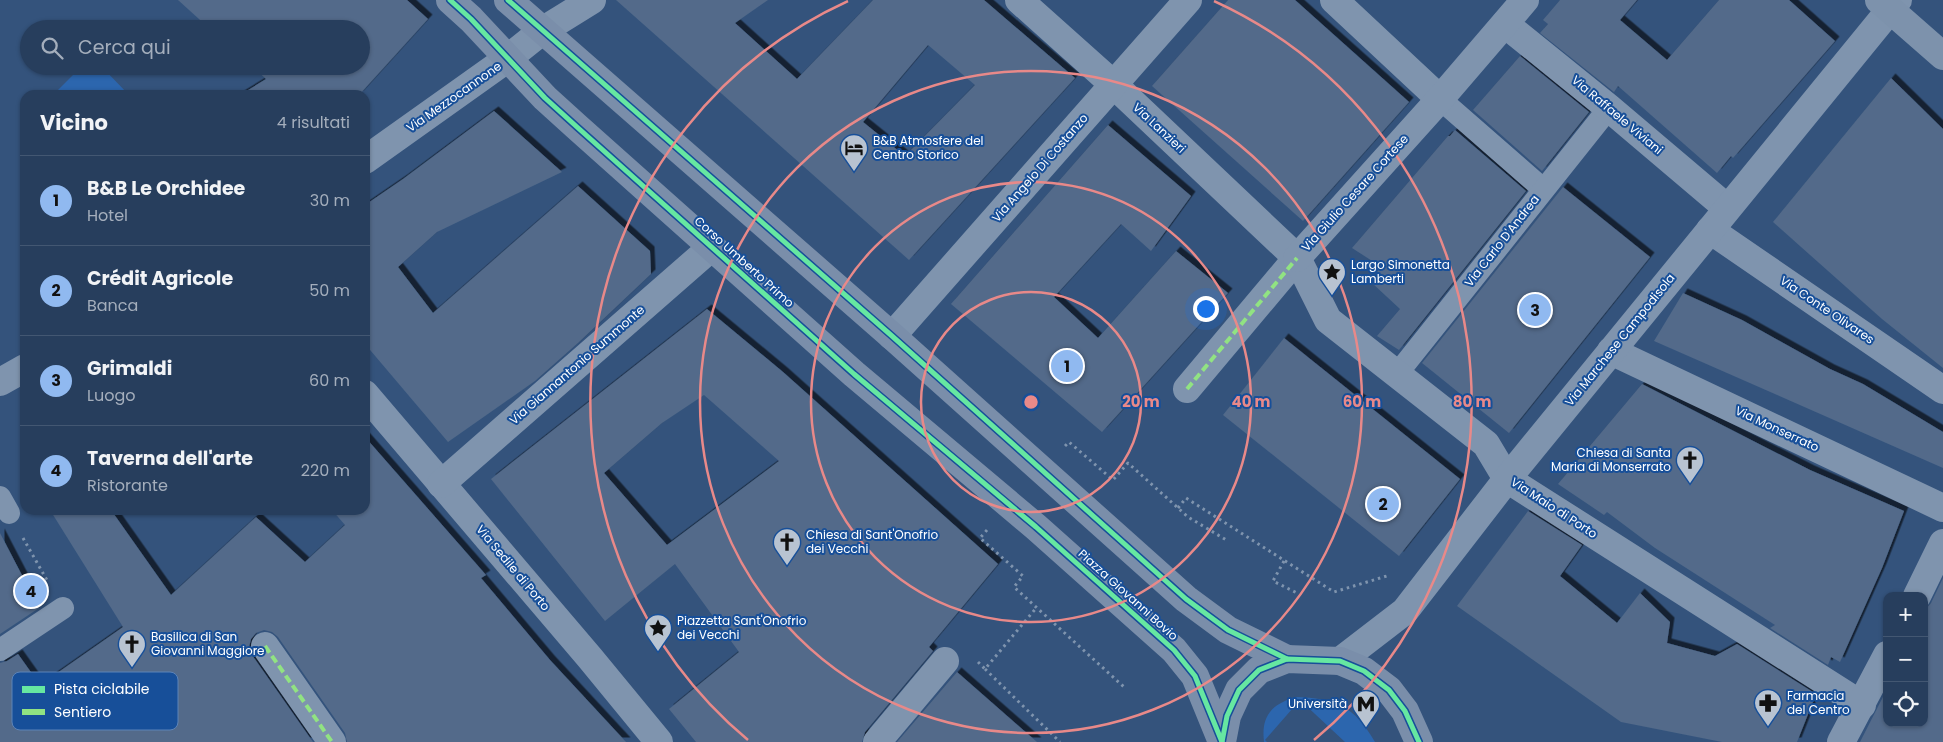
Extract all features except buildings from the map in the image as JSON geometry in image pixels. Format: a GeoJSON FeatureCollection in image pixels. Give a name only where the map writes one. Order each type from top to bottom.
{"type":"FeatureCollection","features":[{"type":"Feature","properties":{"kind":"main road","name":"Corso Umberto Primo"},"geometry":{"type":"LineString","coordinates":[[450,0],[471,19],[545,98],[854,374],[1036,526]]}},
{"type":"Feature","properties":{"kind":"main road"},"geometry":{"type":"LineString","coordinates":[[508,0],[892,336]]}},
{"type":"Feature","properties":{"kind":"main road"},"geometry":{"type":"LineString","coordinates":[[1889,3],[1943,56]]}},
{"type":"Feature","properties":{"kind":"main road","name":"Piazza Giovanni Bovio"},"geometry":{"type":"LineString","coordinates":[[892,336],[1186,599],[1228,630],[1287,659]]}},
{"type":"Feature","properties":{"kind":"main road","name":"Piazza Giovanni Bovio"},"geometry":{"type":"LineString","coordinates":[[1036,526],[1174,650],[1195,676],[1222,742]]}},
{"type":"Feature","properties":{"kind":"main road","name":"Piazza Giovanni Bovio"},"geometry":{"type":"LineString","coordinates":[[1222,742],[1227,716],[1239,690],[1259,670],[1287,659],[1340,661],[1364,671],[1389,690],[1405,711],[1419,742]]}},
{"type":"Feature","properties":{"kind":"street","name":"Via Mezzocannone"},"geometry":{"type":"LineString","coordinates":[[370,156],[507,59],[542,31],[592,0]]}},
{"type":"Feature","properties":{"kind":"street","name":"Via Lanzieri"},"geometry":{"type":"LineString","coordinates":[[1020,0],[1113,84],[1297,258]]}},
{"type":"Feature","properties":{"kind":"street","name":"Via Angelo Di Costanzo"},"geometry":{"type":"LineString","coordinates":[[892,336],[1188,0]]}},
{"type":"Feature","properties":{"kind":"street"},"geometry":{"type":"LineString","coordinates":[[1334,0],[1440,99]]}},
{"type":"Feature","properties":{"kind":"street","name":"Via Giulio Cesare Cortese"},"geometry":{"type":"LineString","coordinates":[[1187,389],[1297,258],[1440,99],[1525,0]]}},
{"type":"Feature","properties":{"kind":"street","name":"Via Marchese Campodisola"},"geometry":{"type":"LineString","coordinates":[[1340,661],[1405,611],[1507,479],[1710,230],[1889,3]]}},
{"type":"Feature","properties":{"kind":"street","name":"Via Raffaele Viviani"},"geometry":{"type":"LineString","coordinates":[[1505,24],[1609,108],[1727,208]]}},
{"type":"Feature","properties":{"kind":"street","name":"Via Conte Olivares"},"geometry":{"type":"LineString","coordinates":[[1710,230],[1943,390]]}},
{"type":"Feature","properties":{"kind":"street","name":"Via Giannantonio Summonte"},"geometry":{"type":"LineString","coordinates":[[441,484],[712,247]]}},
{"type":"Feature","properties":{"kind":"street","name":"Via Maio di Porto"},"geometry":{"type":"LineString","coordinates":[[1297,258],[1328,320],[1486,444],[1507,479],[1862,705]]}},
{"type":"Feature","properties":{"kind":"street","name":"Via Monserrato"},"geometry":{"type":"LineString","coordinates":[[1611,351],[1943,508]]}},
{"type":"Feature","properties":{"kind":"street"},"geometry":{"type":"LineString","coordinates":[[0,382],[20,371]]}},
{"type":"Feature","properties":{"kind":"street","name":"Via Sedile di Porto"},"geometry":{"type":"LineString","coordinates":[[370,400],[625,700],[657,741]]}},
{"type":"Feature","properties":{"kind":"street"},"geometry":{"type":"LineString","coordinates":[[1918,592],[1943,543]]}},
{"type":"Feature","properties":{"kind":"street"},"geometry":{"type":"LineString","coordinates":[[264,646],[332,742]]}},
{"type":"Feature","properties":{"kind":"street"},"geometry":{"type":"LineString","coordinates":[[877,742],[945,661]]}},
{"type":"Feature","properties":{"kind":"street"},"geometry":{"type":"LineString","coordinates":[[1841,742],[1883,663]]}},
{"type":"Feature","properties":{"kind":"lane"},"geometry":{"type":"LineString","coordinates":[[1440,99],[1543,189]]}},
{"type":"Feature","properties":{"kind":"lane","name":"Via Carlo D'Andrea"},"geometry":{"type":"LineString","coordinates":[[1397,374],[1609,108]]}},
{"type":"Feature","properties":{"kind":"lane"},"geometry":{"type":"LineString","coordinates":[[0,650],[63,608]]}},
{"type":"Feature","properties":{"kind":"path"},"geometry":{"type":"LineString","coordinates":[[1063,448],[1070,442],[1113,480],[1128,463],[1188,517],[1228,541]]}},
{"type":"Feature","properties":{"kind":"path"},"geometry":{"type":"LineString","coordinates":[[1178,508],[1186,498],[1334,592],[1396,573]]}},
{"type":"Feature","properties":{"kind":"path"},"geometry":{"type":"LineString","coordinates":[[5,505],[63,608]]}},
{"type":"Feature","properties":{"kind":"path"},"geometry":{"type":"LineString","coordinates":[[993,524],[980,538],[1023,576],[1014,587],[1124,687]]}},
{"type":"Feature","properties":{"kind":"path"},"geometry":{"type":"LineString","coordinates":[[1284,561],[1273,581],[1297,593]]}},
{"type":"Feature","properties":{"kind":"path"},"geometry":{"type":"LineString","coordinates":[[985,669],[1036,607]]}},
{"type":"Feature","properties":{"kind":"path"},"geometry":{"type":"LineString","coordinates":[[945,661],[960,646],[1060,742]]}},
{"type":"Feature","properties":{"kind":"shaded area"},"geometry":{"type":"Polygon","coordinates":[[[73,75],[110,75],[124,90],[58,90],[73,75]]]}},
{"type":"Feature","properties":{"kind":"shaded area"},"geometry":{"type":"Polygon","coordinates":[[[1295,697],[1322,699],[1342,706],[1359,720],[1375,742],[1345,742],[1300,700],[1265,740],[1267,742],[1264,742],[1264,725],[1269,713],[1280,704],[1295,697]]]}},
{"type":"Feature","properties":{"kind":"marked path"},"geometry":{"type":"LineString","coordinates":[[1187,389],[1297,258]]}},
{"type":"Feature","properties":{"kind":"marked path"},"geometry":{"type":"LineString","coordinates":[[265,646],[332,742]]}},
{"type":"Feature","properties":{"kind":"cycle path"},"geometry":{"type":"LineString","coordinates":[[450,0],[471,19],[545,98],[577,127],[854,374],[1036,527],[1174,650],[1195,676],[1222,742]]}},
{"type":"Feature","properties":{"kind":"cycle path"},"geometry":{"type":"LineString","coordinates":[[508,0],[892,336],[1186,599],[1228,630],[1287,659]]}},
{"type":"Feature","properties":{"kind":"cycle path"},"geometry":{"type":"LineString","coordinates":[[1222,742],[1227,716],[1239,690],[1259,670],[1287,659],[1340,661],[1364,671],[1389,690],[1405,711],[1419,742]]}},
{"type":"Feature","properties":{"kind":"place","name":"B&B Atmosfere del Centro Storico"},"geometry":{"type":"Point","coordinates":[854,172]}},
{"type":"Feature","properties":{"kind":"place","name":"Largo Simonetta Lamberti"},"geometry":{"type":"Point","coordinates":[1332,296]}},
{"type":"Feature","properties":{"kind":"place","name":"Grimaldi"},"geometry":{"type":"Point","coordinates":[1535,310]}},
{"type":"Feature","properties":{"kind":"place","name":"B&B Le Orchidee"},"geometry":{"type":"Point","coordinates":[1067,366]}},
{"type":"Feature","properties":{"kind":"place","name":"Chiesa di Santa Maria di Monserrato"},"geometry":{"type":"Point","coordinates":[1690,484]}},
{"type":"Feature","properties":{"kind":"place","name":"Crédit Agricole"},"geometry":{"type":"Point","coordinates":[1383,504]}},
{"type":"Feature","properties":{"kind":"place","name":"Chiesa di Sant'Onofrio dei Vecchi"},"geometry":{"type":"Point","coordinates":[787,566]}},
{"type":"Feature","properties":{"kind":"place","name":"Taverna dell'arte"},"geometry":{"type":"Point","coordinates":[31,591]}},
{"type":"Feature","properties":{"kind":"place","name":"Piazzetta Sant'Onofrio dei Vecchi"},"geometry":{"type":"Point","coordinates":[658,652]}},
{"type":"Feature","properties":{"kind":"place","name":"Basilica di San Giovanni Maggiore"},"geometry":{"type":"Point","coordinates":[132,668]}},
{"type":"Feature","properties":{"kind":"place","name":"Farmacia del Centro"},"geometry":{"type":"Point","coordinates":[1768,727]}},
{"type":"Feature","properties":{"kind":"place","name":"Università"},"geometry":{"type":"Point","coordinates":[1366,728]}}]}
